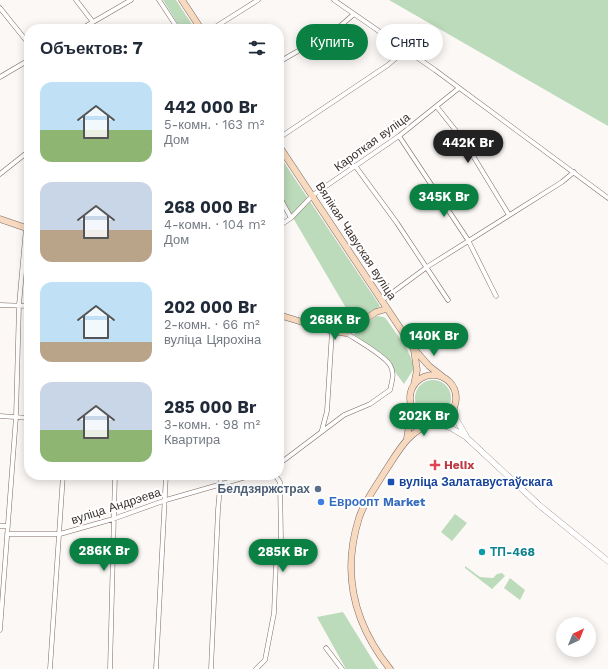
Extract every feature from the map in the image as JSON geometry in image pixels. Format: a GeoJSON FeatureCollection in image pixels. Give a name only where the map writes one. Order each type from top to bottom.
{"type":"FeatureCollection","features":[{"type":"Feature","properties":{"kind":"main road"},"geometry":{"type":"LineString","coordinates":[[182,0],[199,24]]}},
{"type":"Feature","properties":{"kind":"main road","name":"Вялікая Чавуская вуліца"},"geometry":{"type":"LineString","coordinates":[[284,153],[414,349],[429,366],[443,377]]}},
{"type":"Feature","properties":{"kind":"main road"},"geometry":{"type":"LineString","coordinates":[[0,219],[24,227]]}},
{"type":"Feature","properties":{"kind":"main road"},"geometry":{"type":"LineString","coordinates":[[284,316],[332,331],[346,333],[376,312],[386,309]]}},
{"type":"Feature","properties":{"kind":"main road","name":"Вялікая Чавуская вуліца"},"geometry":{"type":"LineString","coordinates":[[414,349],[417,362],[414,385]]}},
{"type":"Feature","properties":{"kind":"main road"},"geometry":{"type":"LineString","coordinates":[[390,669],[362,626],[355,603],[351,569],[352,546],[359,518],[365,504],[407,438],[422,427],[448,415],[454,407],[456,401],[453,387],[443,377],[429,376],[420,380],[414,385],[411,393],[412,407],[407,438]]}},
{"type":"Feature","properties":{"kind":"main road"},"geometry":{"type":"LineString","coordinates":[[412,407],[421,418],[433,422]]}},
{"type":"Feature","properties":{"kind":"street"},"geometry":{"type":"LineString","coordinates":[[76,0],[93,22]]}},
{"type":"Feature","properties":{"kind":"street"},"geometry":{"type":"LineString","coordinates":[[90,24],[131,0]]}},
{"type":"Feature","properties":{"kind":"street"},"geometry":{"type":"LineString","coordinates":[[159,0],[175,24]]}},
{"type":"Feature","properties":{"kind":"street"},"geometry":{"type":"LineString","coordinates":[[220,24],[258,0]]}},
{"type":"Feature","properties":{"kind":"street"},"geometry":{"type":"LineString","coordinates":[[334,0],[376,30]]}},
{"type":"Feature","properties":{"kind":"street"},"geometry":{"type":"LineString","coordinates":[[0,8],[24,38]]}},
{"type":"Feature","properties":{"kind":"street"},"geometry":{"type":"LineString","coordinates":[[284,59],[338,28],[354,14]]}},
{"type":"Feature","properties":{"kind":"street"},"geometry":{"type":"LineString","coordinates":[[284,135],[394,60]]}},
{"type":"Feature","properties":{"kind":"street"},"geometry":{"type":"LineString","coordinates":[[419,60],[608,198]]}},
{"type":"Feature","properties":{"kind":"street"},"geometry":{"type":"LineString","coordinates":[[0,77],[24,63]]}},
{"type":"Feature","properties":{"kind":"street","name":"Кароткая вуліца"},"geometry":{"type":"LineString","coordinates":[[284,223],[291,218],[312,195],[356,167],[399,136],[459,88]]}},
{"type":"Feature","properties":{"kind":"street"},"geometry":{"type":"LineString","coordinates":[[437,107],[464,142],[509,215]]}},
{"type":"Feature","properties":{"kind":"street"},"geometry":{"type":"LineString","coordinates":[[399,136],[468,240],[496,296]]}},
{"type":"Feature","properties":{"kind":"street"},"geometry":{"type":"LineString","coordinates":[[0,174],[24,155]]}},
{"type":"Feature","properties":{"kind":"street"},"geometry":{"type":"LineString","coordinates":[[356,167],[398,224],[448,300]]}},
{"type":"Feature","properties":{"kind":"street"},"geometry":{"type":"LineString","coordinates":[[381,301],[426,267],[562,182],[574,172]]}},
{"type":"Feature","properties":{"kind":"street"},"geometry":{"type":"LineString","coordinates":[[284,205],[291,218]]}},
{"type":"Feature","properties":{"kind":"street"},"geometry":{"type":"LineString","coordinates":[[0,630],[16,417],[20,305],[24,266]]}},
{"type":"Feature","properties":{"kind":"street"},"geometry":{"type":"LineString","coordinates":[[0,305],[24,305]]}},
{"type":"Feature","properties":{"kind":"street"},"geometry":{"type":"LineString","coordinates":[[322,430],[327,411],[332,331]]}},
{"type":"Feature","properties":{"kind":"street"},"geometry":{"type":"LineString","coordinates":[[284,460],[322,430],[344,415],[370,404],[390,390],[393,377],[390,364],[346,333]]}},
{"type":"Feature","properties":{"kind":"street"},"geometry":{"type":"LineString","coordinates":[[454,407],[456,419],[466,437]]}},
{"type":"Feature","properties":{"kind":"street"},"geometry":{"type":"LineString","coordinates":[[0,416],[24,418]]}},
{"type":"Feature","properties":{"kind":"street"},"geometry":{"type":"LineString","coordinates":[[433,422],[451,428],[466,437],[546,512],[608,561]]}},
{"type":"Feature","properties":{"kind":"street"},"geometry":{"type":"LineString","coordinates":[[50,669],[63,480]]}},
{"type":"Feature","properties":{"kind":"street"},"geometry":{"type":"LineString","coordinates":[[110,669],[113,519],[116,480]]}},
{"type":"Feature","properties":{"kind":"street"},"geometry":{"type":"LineString","coordinates":[[156,669],[166,480]]}},
{"type":"Feature","properties":{"kind":"street"},"geometry":{"type":"LineString","coordinates":[[211,669],[218,510],[221,480]]}},
{"type":"Feature","properties":{"kind":"street","name":"вуліца Андрэева"},"geometry":{"type":"LineString","coordinates":[[7,534],[60,534],[113,519],[166,500],[233,480]]}},
{"type":"Feature","properties":{"kind":"street"},"geometry":{"type":"LineString","coordinates":[[256,669],[264,660],[274,613],[276,562],[281,540],[280,482],[279,480]]}},
{"type":"Feature","properties":{"kind":"street"},"geometry":{"type":"LineString","coordinates":[[0,526],[8,526]]}},
{"type":"Feature","properties":{"kind":"street"},"geometry":{"type":"LineString","coordinates":[[326,648],[342,669]]}},
{"type":"Feature","properties":{"kind":"green space"},"geometry":{"type":"Polygon","coordinates":[[[163,0],[176,0],[192,24],[178,24],[163,0]]]}},
{"type":"Feature","properties":{"kind":"green space"},"geometry":{"type":"Polygon","coordinates":[[[389,0],[608,0],[608,126],[443,31],[443,24],[431,24],[389,0]]]}},
{"type":"Feature","properties":{"kind":"green space"},"geometry":{"type":"Polygon","coordinates":[[[284,162],[380,306],[356,325],[284,203],[284,162]]]}},
{"type":"Feature","properties":{"kind":"green space"},"geometry":{"type":"Polygon","coordinates":[[[377,316],[384,317],[387,320],[407,349],[413,363],[413,370],[404,384],[392,368],[354,334],[357,330],[377,316]]]}},
{"type":"Feature","properties":{"kind":"green space"},"geometry":{"type":"Polygon","coordinates":[[[433,380],[443,383],[448,388],[451,398],[448,408],[443,413],[433,416],[423,413],[418,408],[415,398],[418,388],[423,383],[433,380]]]}},
{"type":"Feature","properties":{"kind":"green space"},"geometry":{"type":"Polygon","coordinates":[[[455,514],[467,523],[452,541],[441,532],[455,514]]]}},
{"type":"Feature","properties":{"kind":"green space"},"geometry":{"type":"Polygon","coordinates":[[[465,566],[480,577],[493,578],[497,574],[502,573],[505,576],[492,589],[465,568],[465,566]]]}},
{"type":"Feature","properties":{"kind":"green space"},"geometry":{"type":"Polygon","coordinates":[[[510,578],[525,590],[520,600],[504,588],[510,578]]]}},
{"type":"Feature","properties":{"kind":"green space"},"geometry":{"type":"Polygon","coordinates":[[[343,612],[379,669],[346,669],[317,617],[343,612]]]}},
{"type":"Feature","properties":{"kind":"place","name":"Helix"},"geometry":{"type":"Point","coordinates":[435,465]}},
{"type":"Feature","properties":{"kind":"place","name":"вуліца Залатавустаўскага"},"geometry":{"type":"Point","coordinates":[391,482]}},
{"type":"Feature","properties":{"kind":"place","name":"Белдзяржстрах"},"geometry":{"type":"Point","coordinates":[318,489]}},
{"type":"Feature","properties":{"kind":"place","name":"Евроопт Market"},"geometry":{"type":"Point","coordinates":[321,502]}},
{"type":"Feature","properties":{"kind":"place","name":"ТП-468"},"geometry":{"type":"Point","coordinates":[482,552]}}]}
